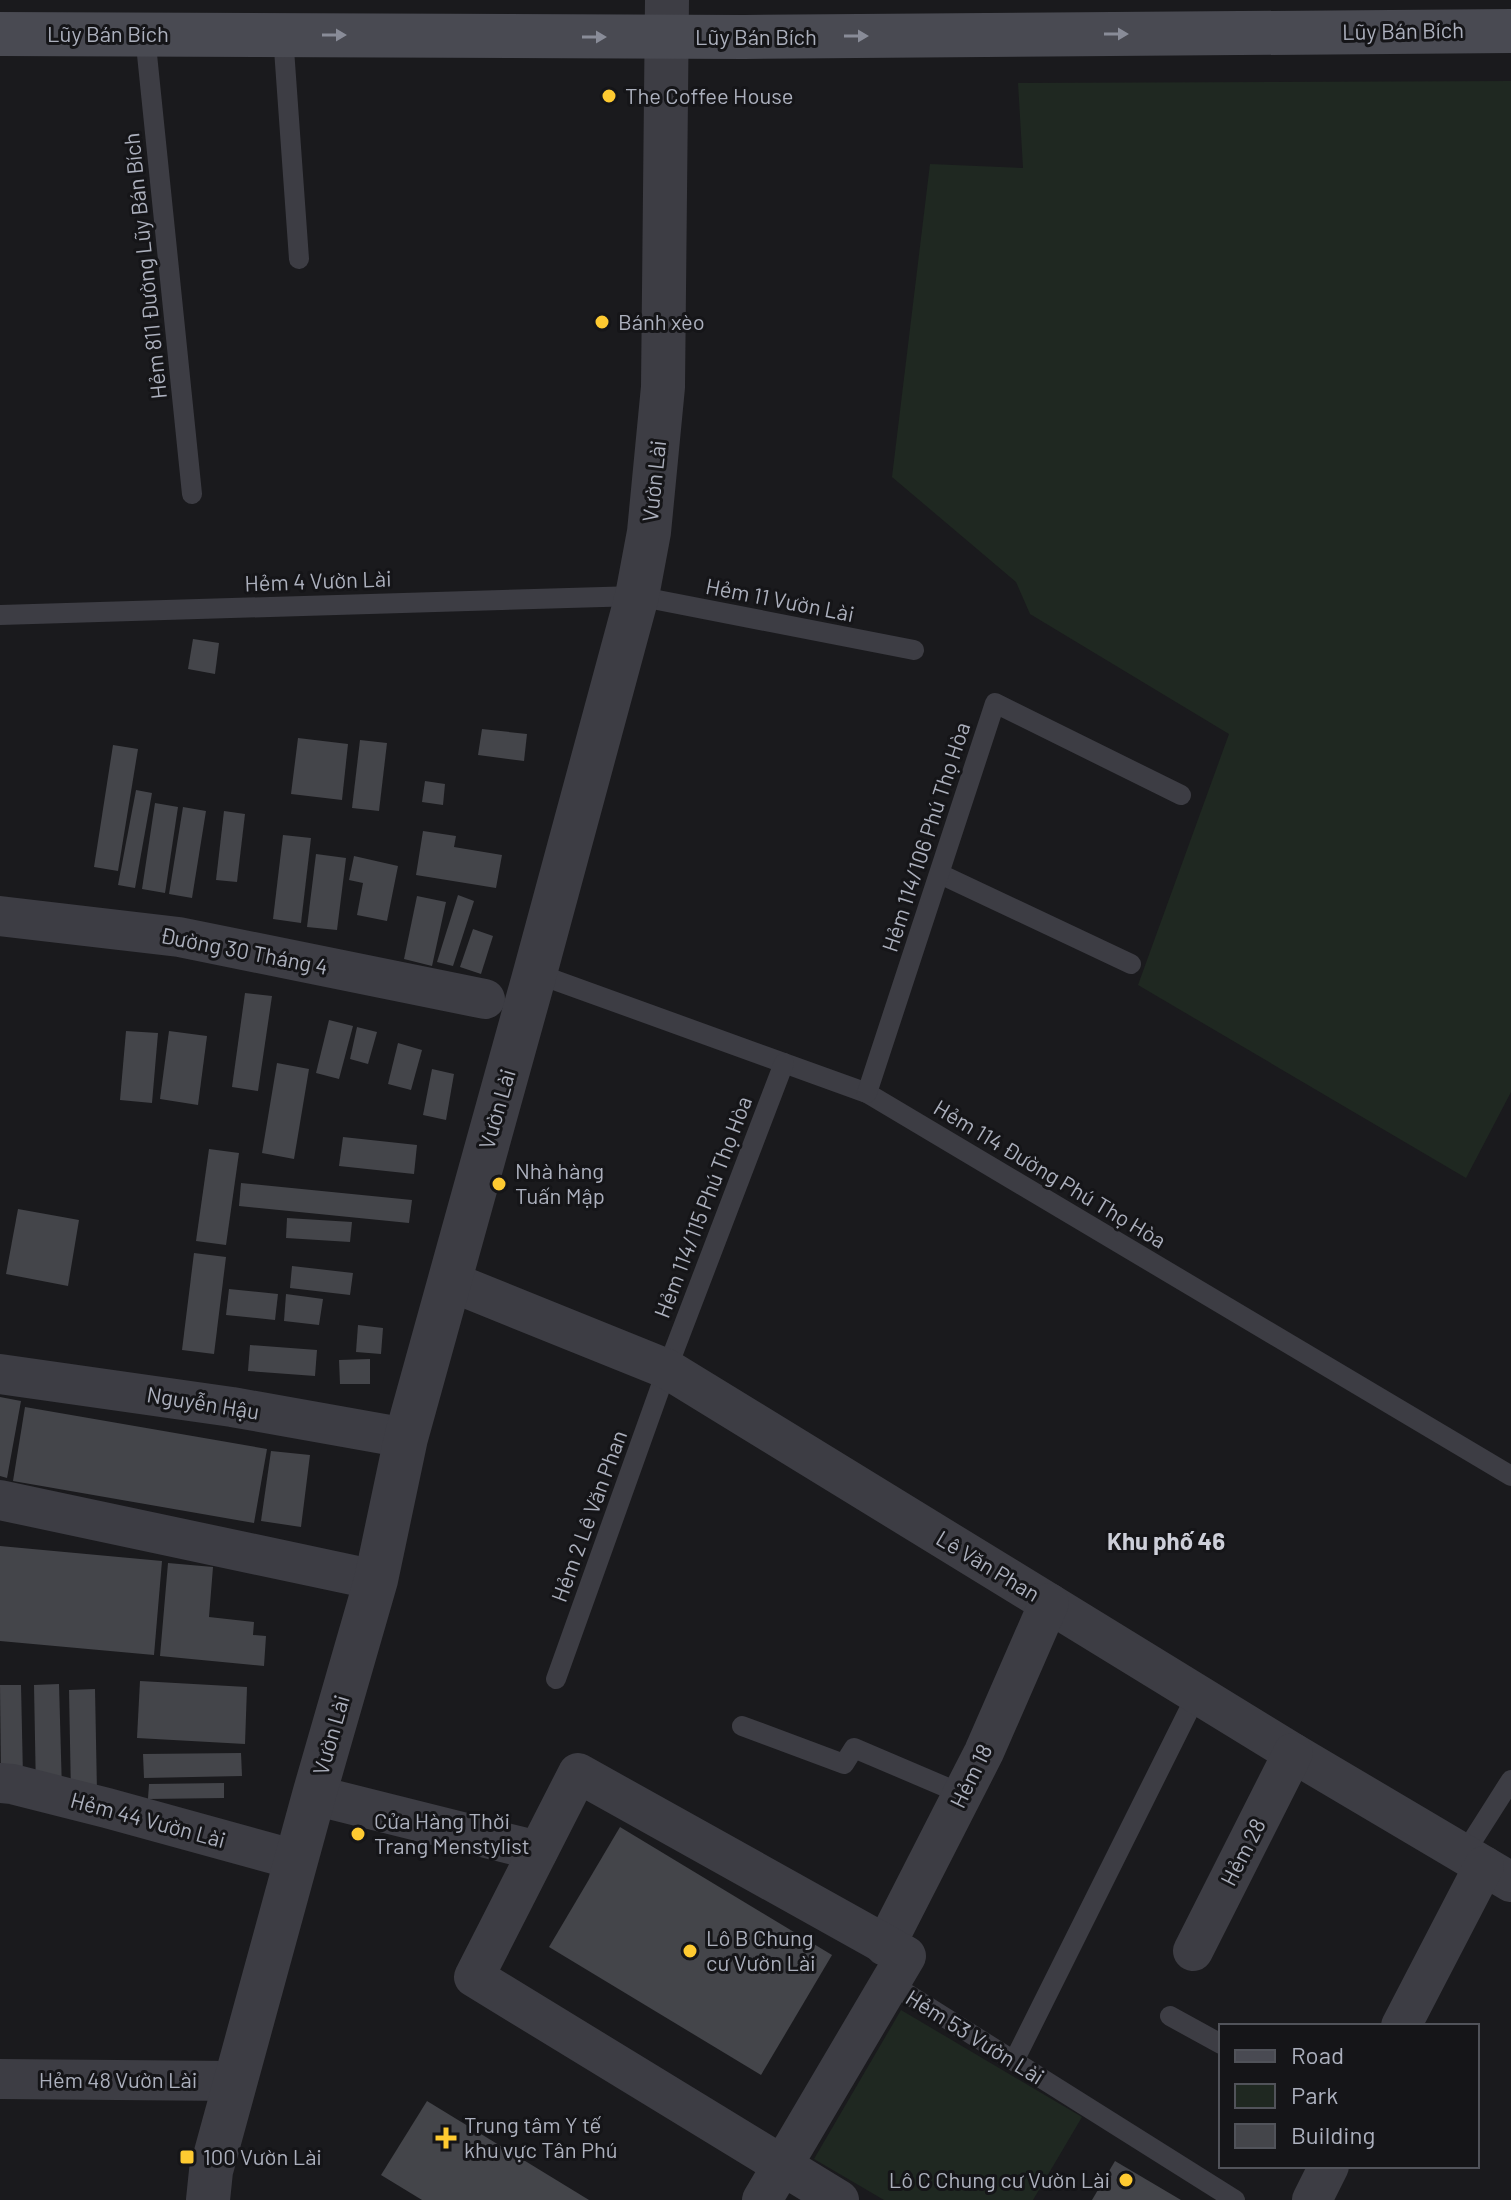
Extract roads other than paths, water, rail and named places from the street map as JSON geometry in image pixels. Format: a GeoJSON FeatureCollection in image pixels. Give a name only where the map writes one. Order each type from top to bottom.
{"type":"FeatureCollection","features":[{"type":"Feature","properties":{"kind":"main road","name":"Lũy Bán Bích"},"geometry":{"type":"LineString","coordinates":[[0,34],[283,35],[666,19],[1511,31]]}},
{"type":"Feature","properties":{"kind":"street","name":"Vườn Lài"},"geometry":{"type":"LineString","coordinates":[[208,2200],[211,2171],[376,1580],[406,1438],[637,596],[649,532],[663,387],[666,19]]}},
{"type":"Feature","properties":{"kind":"street","name":"Đường 30 Tháng 4"},"geometry":{"type":"LineString","coordinates":[[0,916],[179,937],[485,999]]}},
{"type":"Feature","properties":{"kind":"street","name":"Lê Văn Phan"},"geometry":{"type":"LineString","coordinates":[[449,1281],[667,1369],[1293,1753],[1486,1867]]}},
{"type":"Feature","properties":{"kind":"street","name":"Nguyễn Hậu"},"geometry":{"type":"LineString","coordinates":[[0,1374],[232,1407],[406,1438]]}},
{"type":"Feature","properties":{"kind":"street"},"geometry":{"type":"LineString","coordinates":[[0,1500],[376,1580]]}},
{"type":"Feature","properties":{"kind":"street","name":"Hẻm 18"},"geometry":{"type":"LineString","coordinates":[[762,2200],[888,1965],[1049,1603]]}},
{"type":"Feature","properties":{"kind":"street","name":"Hẻm 28"},"geometry":{"type":"LineString","coordinates":[[1193,1951],[1293,1753]]}},
{"type":"Feature","properties":{"kind":"street","name":"Hẻm 53 Vườn Lài"},"geometry":{"type":"LineString","coordinates":[[839,2200],[474,1977],[578,1773],[888,1965]]}},
{"type":"Feature","properties":{"kind":"street","name":"Hẻm 44 Vườn Lài"},"geometry":{"type":"LineString","coordinates":[[0,1783],[107,1808],[296,1860]]}},
{"type":"Feature","properties":{"kind":"street"},"geometry":{"type":"LineString","coordinates":[[314,1795],[538,1851]]}},
{"type":"Feature","properties":{"kind":"street"},"geometry":{"type":"LineString","coordinates":[[1402,2024],[1486,1867]]}},
{"type":"Feature","properties":{"kind":"street","name":"Hẻm 48 Vườn Lài"},"geometry":{"type":"LineString","coordinates":[[0,2079],[236,2081]]}},
{"type":"Feature","properties":{"kind":"street"},"geometry":{"type":"LineString","coordinates":[[1312,2200],[1328,2168]]}},
{"type":"Feature","properties":{"kind":"lane","name":"Hẻm 811 Đường Lũy Bán Bích"},"geometry":{"type":"LineString","coordinates":[[145,35],[192,494]]}},
{"type":"Feature","properties":{"kind":"lane"},"geometry":{"type":"LineString","coordinates":[[283,35],[299,259]]}},
{"type":"Feature","properties":{"kind":"lane","name":"Hẻm 4 Vườn Lài"},"geometry":{"type":"LineString","coordinates":[[0,615],[637,596]]}},
{"type":"Feature","properties":{"kind":"lane","name":"Hẻm 11 Vườn Lài"},"geometry":{"type":"LineString","coordinates":[[637,596],[914,650]]}},
{"type":"Feature","properties":{"kind":"lane","name":"Hẻm 114/106 Phú Thọ Hòa"},"geometry":{"type":"LineString","coordinates":[[867,1093],[995,703],[1181,795]]}},
{"type":"Feature","properties":{"kind":"lane"},"geometry":{"type":"LineString","coordinates":[[940,874],[1131,964]]}},
{"type":"Feature","properties":{"kind":"lane","name":"Hẻm 114 Đường Phú Thọ Hòa"},"geometry":{"type":"LineString","coordinates":[[535,973],[867,1093],[1511,1476]]}},
{"type":"Feature","properties":{"kind":"lane","name":"Hẻm 114/115 Phú Thọ Hòa"},"geometry":{"type":"LineString","coordinates":[[667,1369],[784,1063]]}},
{"type":"Feature","properties":{"kind":"lane","name":"Hẻm 2 Lê Văn Phan"},"geometry":{"type":"LineString","coordinates":[[556,1679],[667,1369]]}},
{"type":"Feature","properties":{"kind":"lane"},"geometry":{"type":"LineString","coordinates":[[1014,2061],[1197,1694]]}},
{"type":"Feature","properties":{"kind":"lane"},"geometry":{"type":"LineString","coordinates":[[742,1726],[844,1764],[854,1748],[962,1794]]}},
{"type":"Feature","properties":{"kind":"lane"},"geometry":{"type":"LineString","coordinates":[[1486,1867],[1511,1780]]}},
{"type":"Feature","properties":{"kind":"lane","name":"Hẻm 53 Vườn Lài"},"geometry":{"type":"LineString","coordinates":[[888,1965],[1014,2061],[1235,2200]]}},
{"type":"Feature","properties":{"kind":"lane"},"geometry":{"type":"LineString","coordinates":[[1170,2016],[1219,2043]]}},
{"type":"Feature","properties":{"kind":"place","name":"The Coffee House"},"geometry":{"type":"Point","coordinates":[609,96]}},
{"type":"Feature","properties":{"kind":"place","name":"Bánh xèo"},"geometry":{"type":"Point","coordinates":[602,322]}},
{"type":"Feature","properties":{"kind":"place","name":"Nhà hàng Tuấn Mập"},"geometry":{"type":"Point","coordinates":[499,1184]}},
{"type":"Feature","properties":{"kind":"place","name":"Cửa Hàng Thời Trang Menstylist"},"geometry":{"type":"Point","coordinates":[358,1834]}},
{"type":"Feature","properties":{"kind":"place","name":"Lô B Chung cư Vườn Lài"},"geometry":{"type":"Point","coordinates":[690,1951]}},
{"type":"Feature","properties":{"kind":"place","name":"Trung tâm Y tế khu vực Tân Phú"},"geometry":{"type":"Point","coordinates":[446,2138]}},
{"type":"Feature","properties":{"kind":"place","name":"100 Vườn Lài"},"geometry":{"type":"Point","coordinates":[187,2157]}},
{"type":"Feature","properties":{"kind":"place","name":"Lô C Chung cư Vườn Lài"},"geometry":{"type":"Point","coordinates":[1126,2180]}},
{"type":"Feature","properties":{"kind":"district","name":"Khu phố 46"},"geometry":{"type":"Point","coordinates":[1166,1542]}}]}
